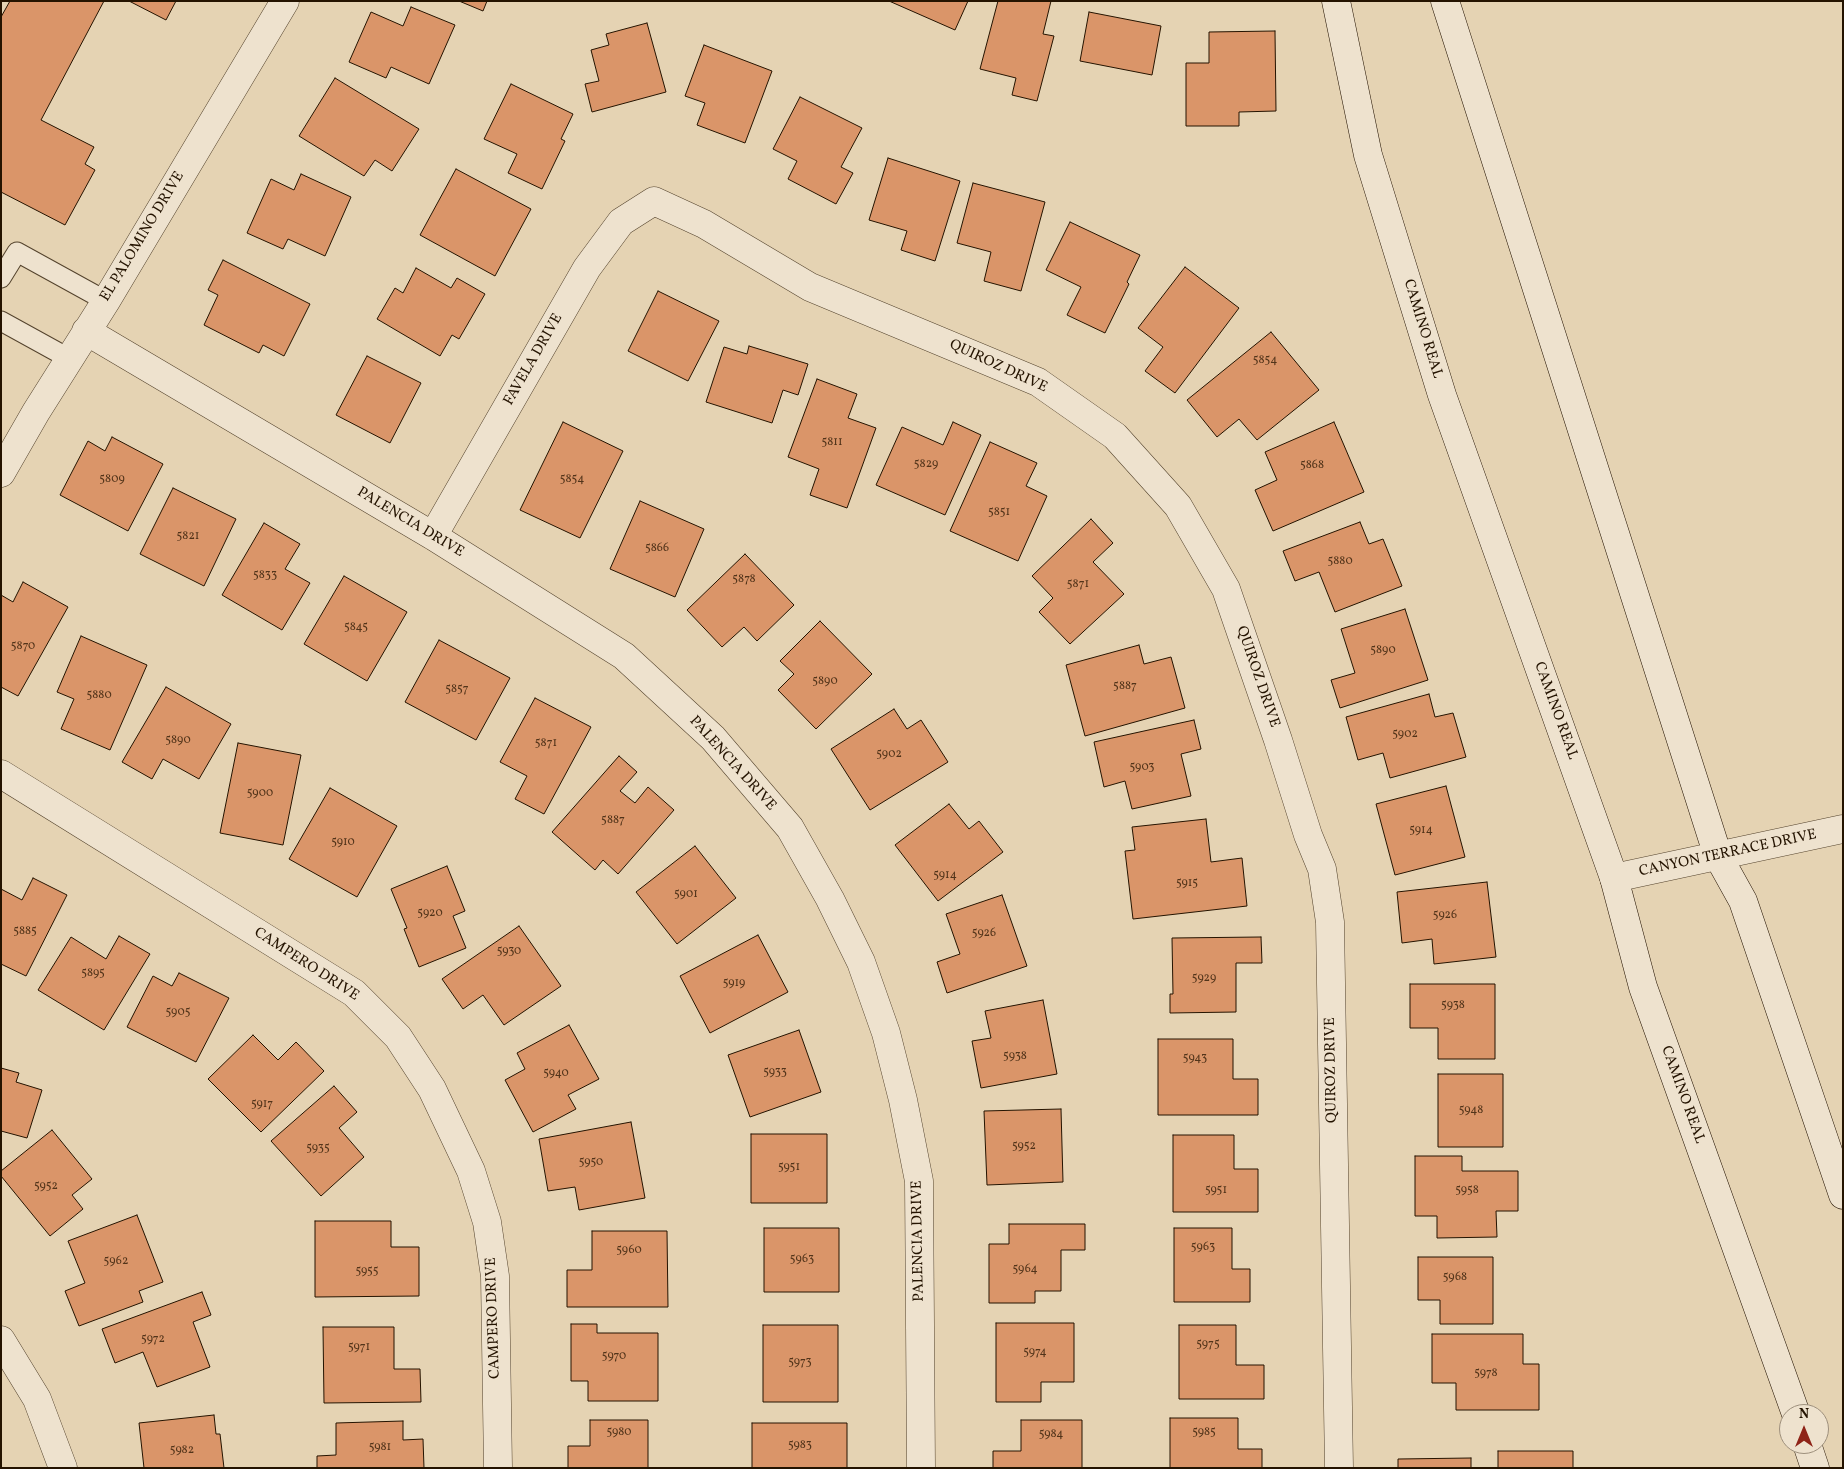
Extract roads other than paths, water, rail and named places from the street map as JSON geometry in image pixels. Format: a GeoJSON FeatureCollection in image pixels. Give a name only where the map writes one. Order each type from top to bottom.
{"type":"FeatureCollection","features":[{"type":"Feature","properties":{"kind":"street","name":"EL PALOMINO DRIVE"},"geometry":{"type":"LineString","coordinates":[[1,473],[9,442],[70,359],[286,1]]}},
{"type":"Feature","properties":{"kind":"street","name":"CAMINO REAL"},"geometry":{"type":"LineString","coordinates":[[1336,1],[1368,155],[1442,394],[1614,878],[1643,987],[1792,1404]]}},
{"type":"Feature","properties":{"kind":"street"},"geometry":{"type":"LineString","coordinates":[[1445,1],[1718,856],[1743,901],[1843,1195]]}},
{"type":"Feature","properties":{"kind":"street","name":"FAVELA DRIVE"},"geometry":{"type":"LineString","coordinates":[[433,536],[587,268],[621,222],[654,201]]}},
{"type":"Feature","properties":{"kind":"street","name":"QUIROZ DRIVE"},"geometry":{"type":"LineString","coordinates":[[654,201],[704,224],[810,287],[1038,382],[1115,436],[1159,484],[1178,506],[1226,589],[1278,740],[1308,835],[1322,869],[1330,922],[1338,1468]]}},
{"type":"Feature","properties":{"kind":"street","name":"PALENCIA DRIVE"},"geometry":{"type":"LineString","coordinates":[[86,331],[433,536],[624,656],[713,738],[790,828],[830,899],[861,962],[886,1033],[903,1100],[919,1181],[921,1468]]}},
{"type":"Feature","properties":{"kind":"street","name":"CAMPERO DRIVE"},"geometry":{"type":"LineString","coordinates":[[1,774],[354,993],[398,1037],[432,1089],[471,1171],[488,1222],[495,1276],[498,1468]]}},
{"type":"Feature","properties":{"kind":"street","name":"CANYON TERRACE DRIVE"},"geometry":{"type":"LineString","coordinates":[[1614,878],[1843,830]]}},
{"type":"Feature","properties":{"kind":"street"},"geometry":{"type":"LineString","coordinates":[[1,1340],[37,1400],[63,1468]]}},
{"type":"Feature","properties":{"kind":"street"},"geometry":{"type":"LineString","coordinates":[[1810,1454],[1815,1468]]}},
{"type":"Feature","properties":{"kind":"lane"},"geometry":{"type":"LineString","coordinates":[[1,278],[17,252],[106,301]]}},
{"type":"Feature","properties":{"kind":"lane"},"geometry":{"type":"LineString","coordinates":[[1,322],[70,359]]}}]}
